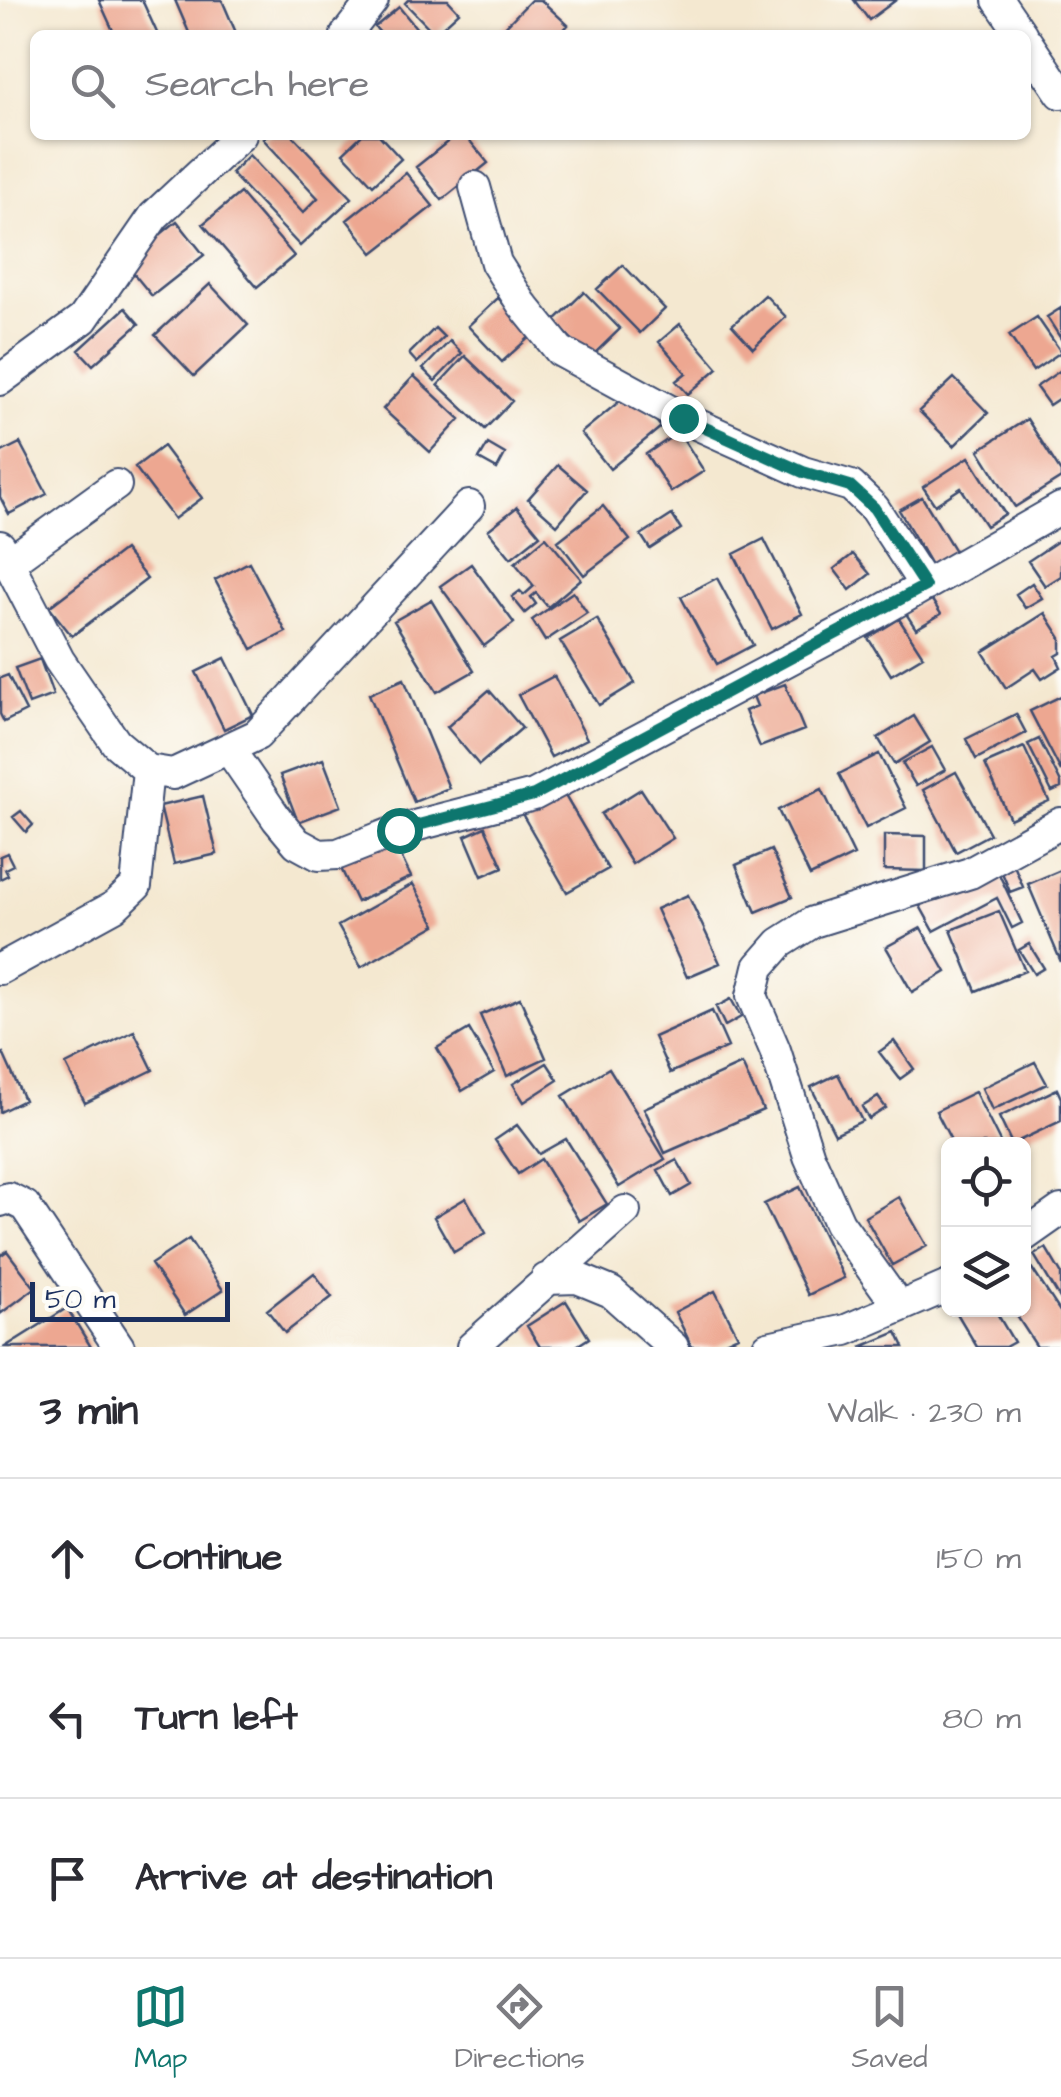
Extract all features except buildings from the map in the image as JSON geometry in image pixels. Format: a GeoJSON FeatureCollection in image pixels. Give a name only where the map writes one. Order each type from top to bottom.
{"type":"FeatureCollection","features":[{"type":"Feature","properties":{"kind":"street"},"geometry":{"type":"LineString","coordinates":[[356,30],[373,0]]}},
{"type":"Feature","properties":{"kind":"street"},"geometry":{"type":"LineString","coordinates":[[998,0],[1019,30]]}},
{"type":"Feature","properties":{"kind":"street"},"geometry":{"type":"LineString","coordinates":[[1031,49],[1061,93]]}},
{"type":"Feature","properties":{"kind":"street"},"geometry":{"type":"LineString","coordinates":[[0,380],[83,318],[154,216],[237,140]]}},
{"type":"Feature","properties":{"kind":"street"},"geometry":{"type":"LineString","coordinates":[[475,187],[496,262],[522,304],[560,351],[683,418],[803,472],[850,486],[874,508],[925,586]]}},
{"type":"Feature","properties":{"kind":"street"},"geometry":{"type":"LineString","coordinates":[[116,485],[4,554],[59,660],[116,743],[148,770],[173,774],[257,735],[469,506]]}},
{"type":"Feature","properties":{"kind":"street"},"geometry":{"type":"LineString","coordinates":[[229,749],[298,843],[320,855],[338,854],[399,830],[534,795],[925,586],[1061,508]]}},
{"type":"Feature","properties":{"kind":"street"},"geometry":{"type":"LineString","coordinates":[[0,969],[114,906],[136,886],[148,770]]}},
{"type":"Feature","properties":{"kind":"street"},"geometry":{"type":"LineString","coordinates":[[900,1308],[839,1224],[810,1156],[775,1050],[752,996],[759,967],[780,942],[813,922],[970,873],[1061,822]]}},
{"type":"Feature","properties":{"kind":"street"},"geometry":{"type":"LineString","coordinates":[[0,1202],[9,1198],[25,1206],[119,1347]]}},
{"type":"Feature","properties":{"kind":"street"},"geometry":{"type":"LineString","coordinates":[[1031,1231],[1061,1210]]}},
{"type":"Feature","properties":{"kind":"street"},"geometry":{"type":"LineString","coordinates":[[472,1347],[624,1211]]}},
{"type":"Feature","properties":{"kind":"street"},"geometry":{"type":"LineString","coordinates":[[546,1280],[576,1278],[611,1292],[673,1347]]}},
{"type":"Feature","properties":{"kind":"street"},"geometry":{"type":"LineString","coordinates":[[768,1347],[846,1330],[941,1289]]}},
{"type":"Feature","properties":{"kind":"route"},"geometry":{"type":"LineString","coordinates":[[399,830],[534,795],[925,586],[874,508],[850,486],[803,472],[683,418]]}}]}
